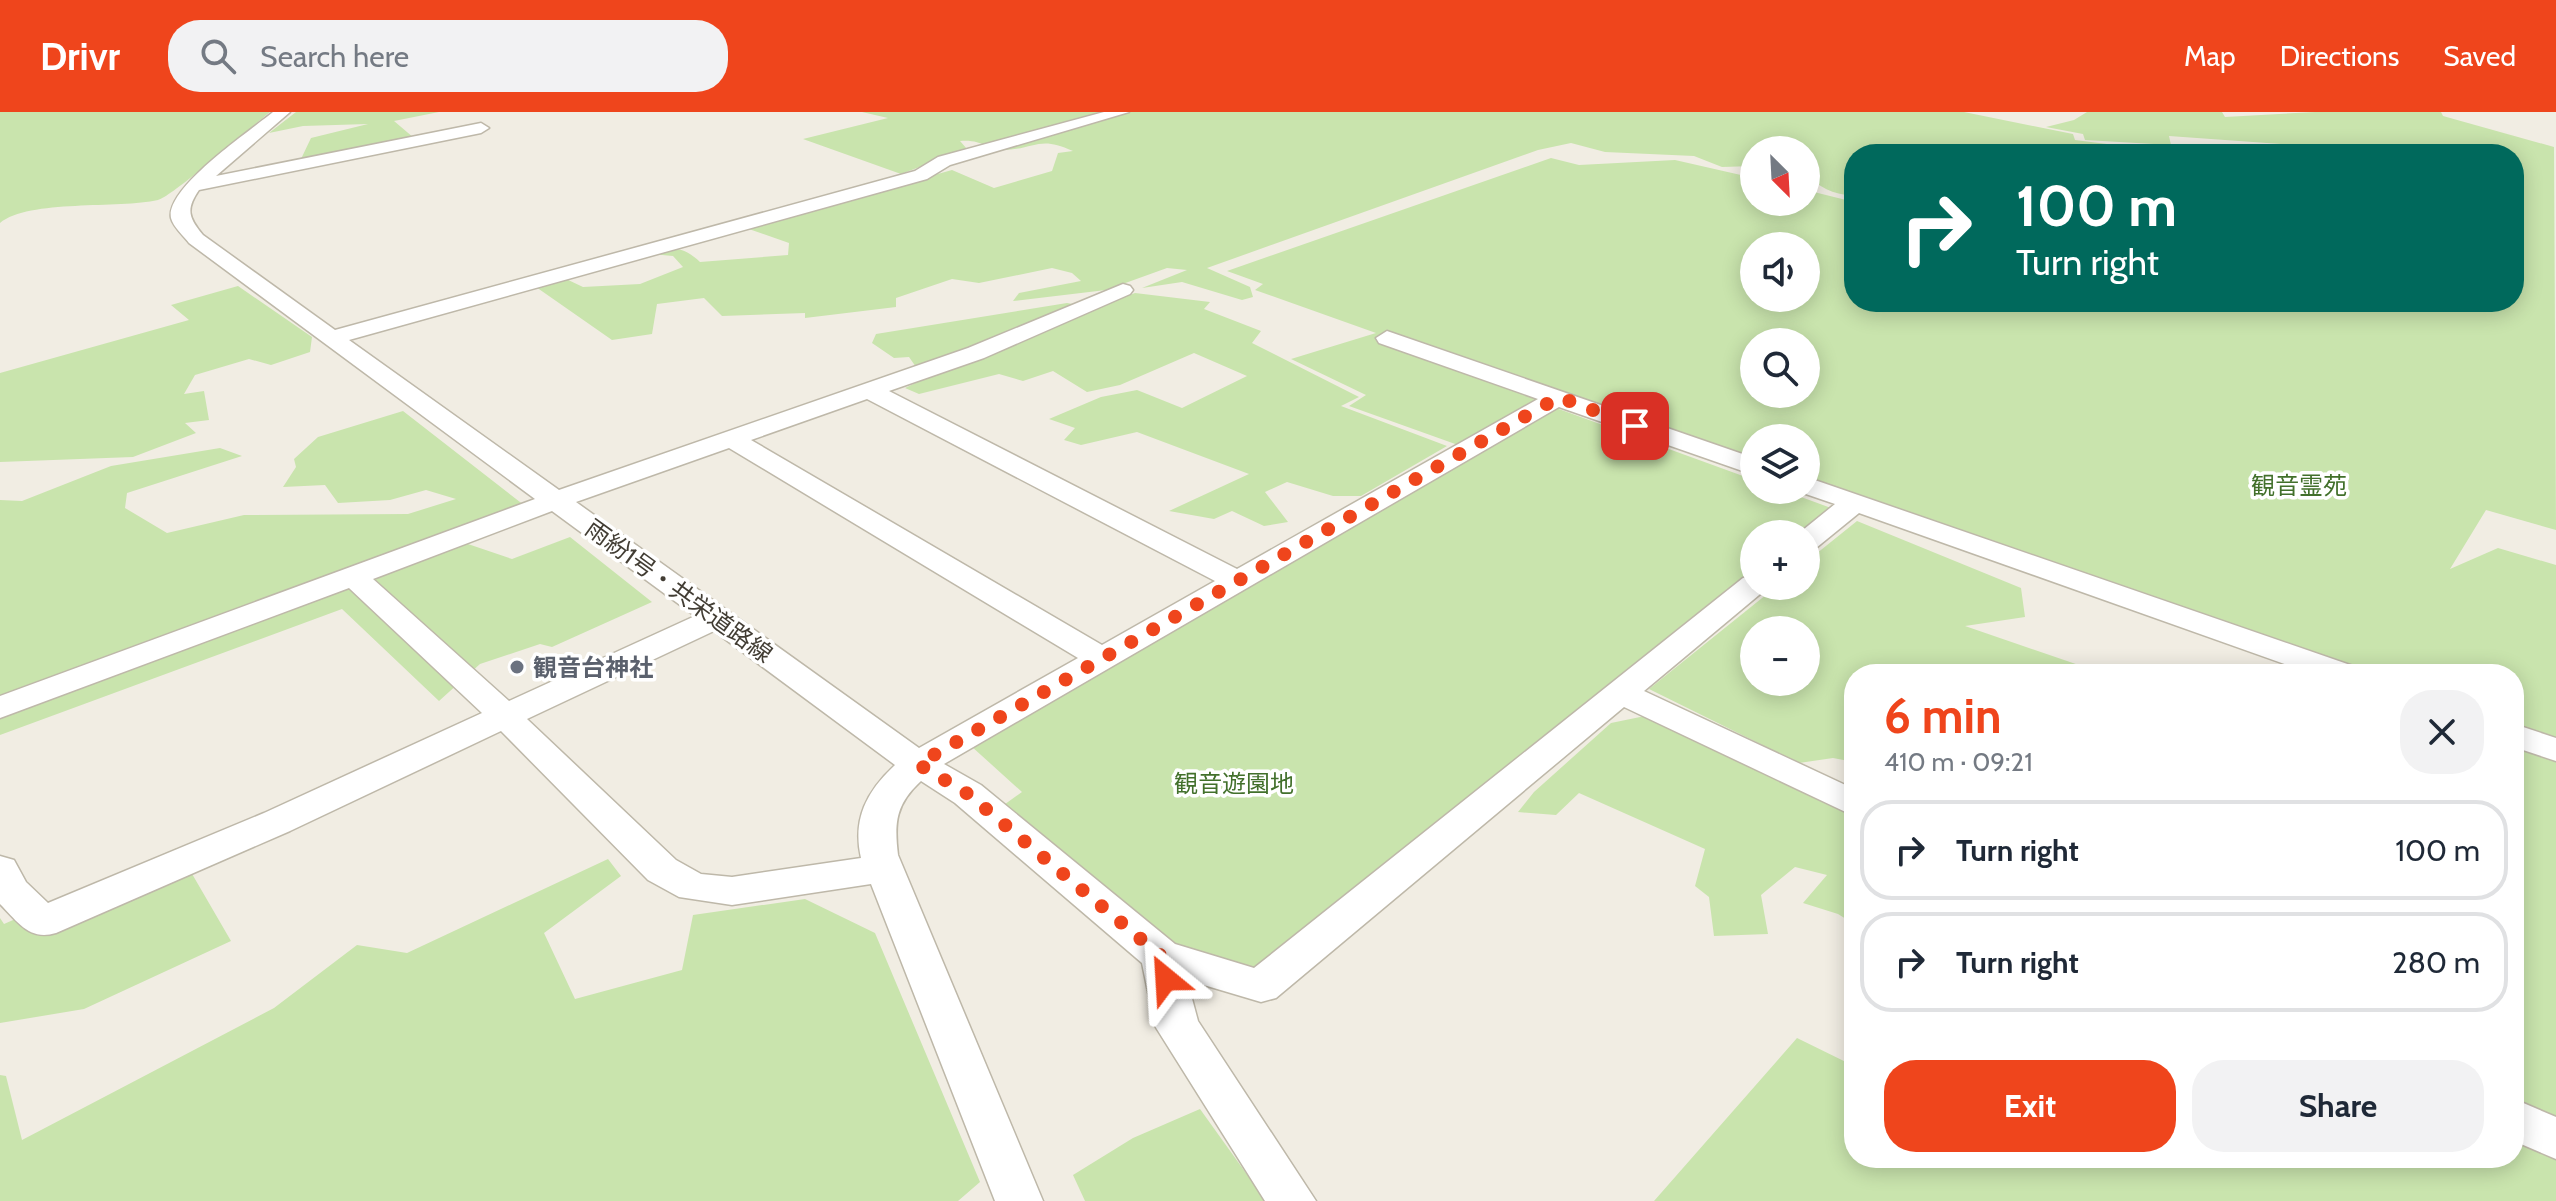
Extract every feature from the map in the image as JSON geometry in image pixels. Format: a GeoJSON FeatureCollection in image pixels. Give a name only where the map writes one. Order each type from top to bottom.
{"type":"FeatureCollection","features":[{"type":"Feature","properties":{"kind":"street"},"geometry":{"type":"LineString","coordinates":[[193,186],[282,112]]}},
{"type":"Feature","properties":{"kind":"street"},"geometry":{"type":"LineString","coordinates":[[331,338],[921,175],[944,161],[1121,112]]}},
{"type":"Feature","properties":{"kind":"street"},"geometry":{"type":"LineString","coordinates":[[193,186],[481,128]]}},
{"type":"Feature","properties":{"kind":"street","name":"雨紛1号・共栄道路線"},"geometry":{"type":"LineString","coordinates":[[193,186],[180,205],[184,227],[554,501],[918,764],[968,794],[1161,956]]}},
{"type":"Feature","properties":{"kind":"street"},"geometry":{"type":"LineString","coordinates":[[0,708],[554,501],[1020,336],[1123,290]]}},
{"type":"Feature","properties":{"kind":"street"},"geometry":{"type":"LineString","coordinates":[[1387,338],[1740,462]]}},
{"type":"Feature","properties":{"kind":"street"},"geometry":{"type":"LineString","coordinates":[[866,389],[1238,581]]}},
{"type":"Feature","properties":{"kind":"street"},"geometry":{"type":"LineString","coordinates":[[1019,1201],[885,868],[874,819],[889,790],[918,764],[1559,397]]}},
{"type":"Feature","properties":{"kind":"street"},"geometry":{"type":"LineString","coordinates":[[731,439],[1102,659]]}},
{"type":"Feature","properties":{"kind":"street"},"geometry":{"type":"LineString","coordinates":[[1820,490],[2316,664]]}},
{"type":"Feature","properties":{"kind":"street"},"geometry":{"type":"LineString","coordinates":[[1820,531],[1855,502]]}},
{"type":"Feature","properties":{"kind":"street"},"geometry":{"type":"LineString","coordinates":[[352,575],[505,716],[662,870],[693,887],[732,891],[885,868]]}},
{"type":"Feature","properties":{"kind":"street"},"geometry":{"type":"LineString","coordinates":[[1292,1201],[1177,1026],[1161,956],[1261,986],[1740,595]]}},
{"type":"Feature","properties":{"kind":"street"},"geometry":{"type":"LineString","coordinates":[[0,870],[12,892],[42,922],[277,822],[716,618]]}},
{"type":"Feature","properties":{"kind":"street"},"geometry":{"type":"LineString","coordinates":[[1621,693],[1844,799]]}},
{"type":"Feature","properties":{"kind":"street"},"geometry":{"type":"LineString","coordinates":[[2524,739],[2556,750]]}},
{"type":"Feature","properties":{"kind":"street"},"geometry":{"type":"LineString","coordinates":[[2524,1124],[2556,1139]]}},
{"type":"Feature","properties":{"kind":"green space"},"geometry":{"type":"Polygon","coordinates":[[[0,112],[270,112],[195,175],[158,200],[31,211],[14,215],[0,223],[0,112]]]}},
{"type":"Feature","properties":{"kind":"green space"},"geometry":{"type":"Polygon","coordinates":[[[296,112],[439,112],[394,121],[414,138],[320,160],[301,159],[311,138],[368,124],[303,126],[269,133],[296,112]]]}},
{"type":"Feature","properties":{"kind":"green space"},"geometry":{"type":"Polygon","coordinates":[[[862,112],[1964,112],[2073,134],[2075,140],[2107,144],[1844,144],[1844,194],[1820,185],[1820,136],[1740,136],[1740,166],[1722,167],[1694,156],[1605,152],[1571,143],[1538,150],[1207,268],[1250,287],[1253,297],[1242,300],[1182,282],[1142,288],[1187,270],[1167,268],[1106,290],[1013,301],[1019,293],[1081,281],[1072,273],[1052,268],[979,283],[952,279],[896,298],[896,307],[805,318],[805,313],[722,316],[704,298],[657,304],[652,334],[612,340],[536,287],[564,278],[583,287],[640,284],[683,267],[673,256],[651,254],[671,249],[683,250],[700,262],[788,255],[789,243],[746,228],[952,170],[994,188],[1052,171],[1058,153],[1073,151],[1045,143],[1003,150],[960,141],[967,149],[901,174],[803,139],[888,118],[862,112]]]}},
{"type":"Feature","properties":{"kind":"green space","name":"観音霊苑"},"geometry":{"type":"Polygon","coordinates":[[[2087,112],[2222,112],[2225,117],[2315,112],[2441,112],[2443,116],[2554,147],[2556,530],[2486,510],[2450,569],[2498,548],[2556,565],[2556,1201],[1654,1201],[1797,1038],[1844,1061],[1844,1168],[2524,1168],[2524,664],[2289,664],[1820,496],[1820,424],[1740,424],[1740,467],[1544,397],[1458,445],[1349,406],[1366,395],[1291,359],[1376,333],[1255,290],[1263,284],[1227,271],[1551,158],[1579,165],[1675,160],[1740,175],[1740,216],[1820,216],[1820,194],[1844,200],[1844,312],[2524,312],[2524,144],[2281,144],[2169,136],[2171,144],[2154,144],[2085,140],[2083,134],[2046,127],[2074,120],[2087,112]]]}},
{"type":"Feature","properties":{"kind":"green space"},"geometry":{"type":"Polygon","coordinates":[[[238,286],[312,337],[310,352],[271,365],[249,359],[195,375],[184,394],[204,391],[209,420],[185,423],[196,433],[133,457],[0,462],[0,373],[189,320],[171,305],[238,286]]]}},
{"type":"Feature","properties":{"kind":"green space"},"geometry":{"type":"Polygon","coordinates":[[[1135,293],[1210,302],[1204,309],[1261,331],[1252,343],[1359,397],[1341,406],[1447,446],[1361,496],[1333,496],[1287,482],[1265,492],[1288,522],[1264,526],[1232,511],[1214,519],[1169,511],[1249,474],[1137,432],[1081,445],[1064,440],[1075,428],[1049,419],[1101,397],[1137,390],[1182,408],[1247,376],[1194,353],[1120,385],[1087,392],[1053,371],[1023,381],[999,374],[919,394],[905,388],[934,374],[916,367],[909,357],[894,358],[872,343],[876,334],[1067,303],[1078,305],[1056,323],[1135,293]]]}},
{"type":"Feature","properties":{"kind":"green space","name":"観音遊園地"},"geometry":{"type":"Polygon","coordinates":[[[1556,408],[1740,475],[1740,504],[1820,504],[1831,508],[1816,520],[1740,520],[1740,581],[1258,975],[1167,945],[1001,807],[1022,792],[971,746],[1556,408]]]}},
{"type":"Feature","properties":{"kind":"green space"},"geometry":{"type":"Polygon","coordinates":[[[403,411],[538,516],[465,543],[512,559],[570,537],[652,602],[552,647],[540,644],[480,664],[439,701],[342,609],[0,735],[0,500],[22,501],[111,466],[220,448],[242,456],[127,493],[125,508],[167,533],[244,515],[408,514],[456,499],[426,490],[390,500],[338,503],[325,485],[283,487],[296,467],[294,459],[318,437],[403,411]]]}},
{"type":"Feature","properties":{"kind":"green space"},"geometry":{"type":"Polygon","coordinates":[[[1857,521],[2021,588],[2025,617],[1965,626],[2076,664],[1844,664],[1844,760],[1833,758],[1799,763],[1649,689],[1760,600],[1820,600],[1820,551],[1857,521]]]}},
{"type":"Feature","properties":{"kind":"green space"},"geometry":{"type":"Polygon","coordinates":[[[1645,716],[1844,808],[1844,918],[1803,903],[1827,875],[1795,867],[1761,895],[1768,934],[1714,936],[1709,897],[1695,886],[1705,849],[1579,793],[1556,815],[1518,812],[1534,792],[1611,723],[1645,716]]]}},
{"type":"Feature","properties":{"kind":"green space"},"geometry":{"type":"Polygon","coordinates":[[[177,848],[231,941],[84,1009],[0,1023],[0,918],[4,924],[177,848]]]}},
{"type":"Feature","properties":{"kind":"green space"},"geometry":{"type":"Polygon","coordinates":[[[608,859],[621,876],[544,933],[575,999],[682,970],[693,915],[805,899],[875,933],[980,1182],[958,1201],[0,1201],[0,1075],[6,1076],[22,1140],[274,1008],[357,945],[407,953],[608,859]]]}},
{"type":"Feature","properties":{"kind":"green space"},"geometry":{"type":"Polygon","coordinates":[[[1200,1109],[1266,1201],[1085,1201],[1073,1175],[1133,1138],[1200,1109]]]}},
{"type":"Feature","properties":{"kind":"place","name":"観音台神社"},"geometry":{"type":"Point","coordinates":[517,667]}},
{"type":"Feature","properties":{"kind":"route"},"geometry":{"type":"LineString","coordinates":[[1166,979],[1161,956],[968,794],[918,764],[1559,397],[1635,426]]}}]}
